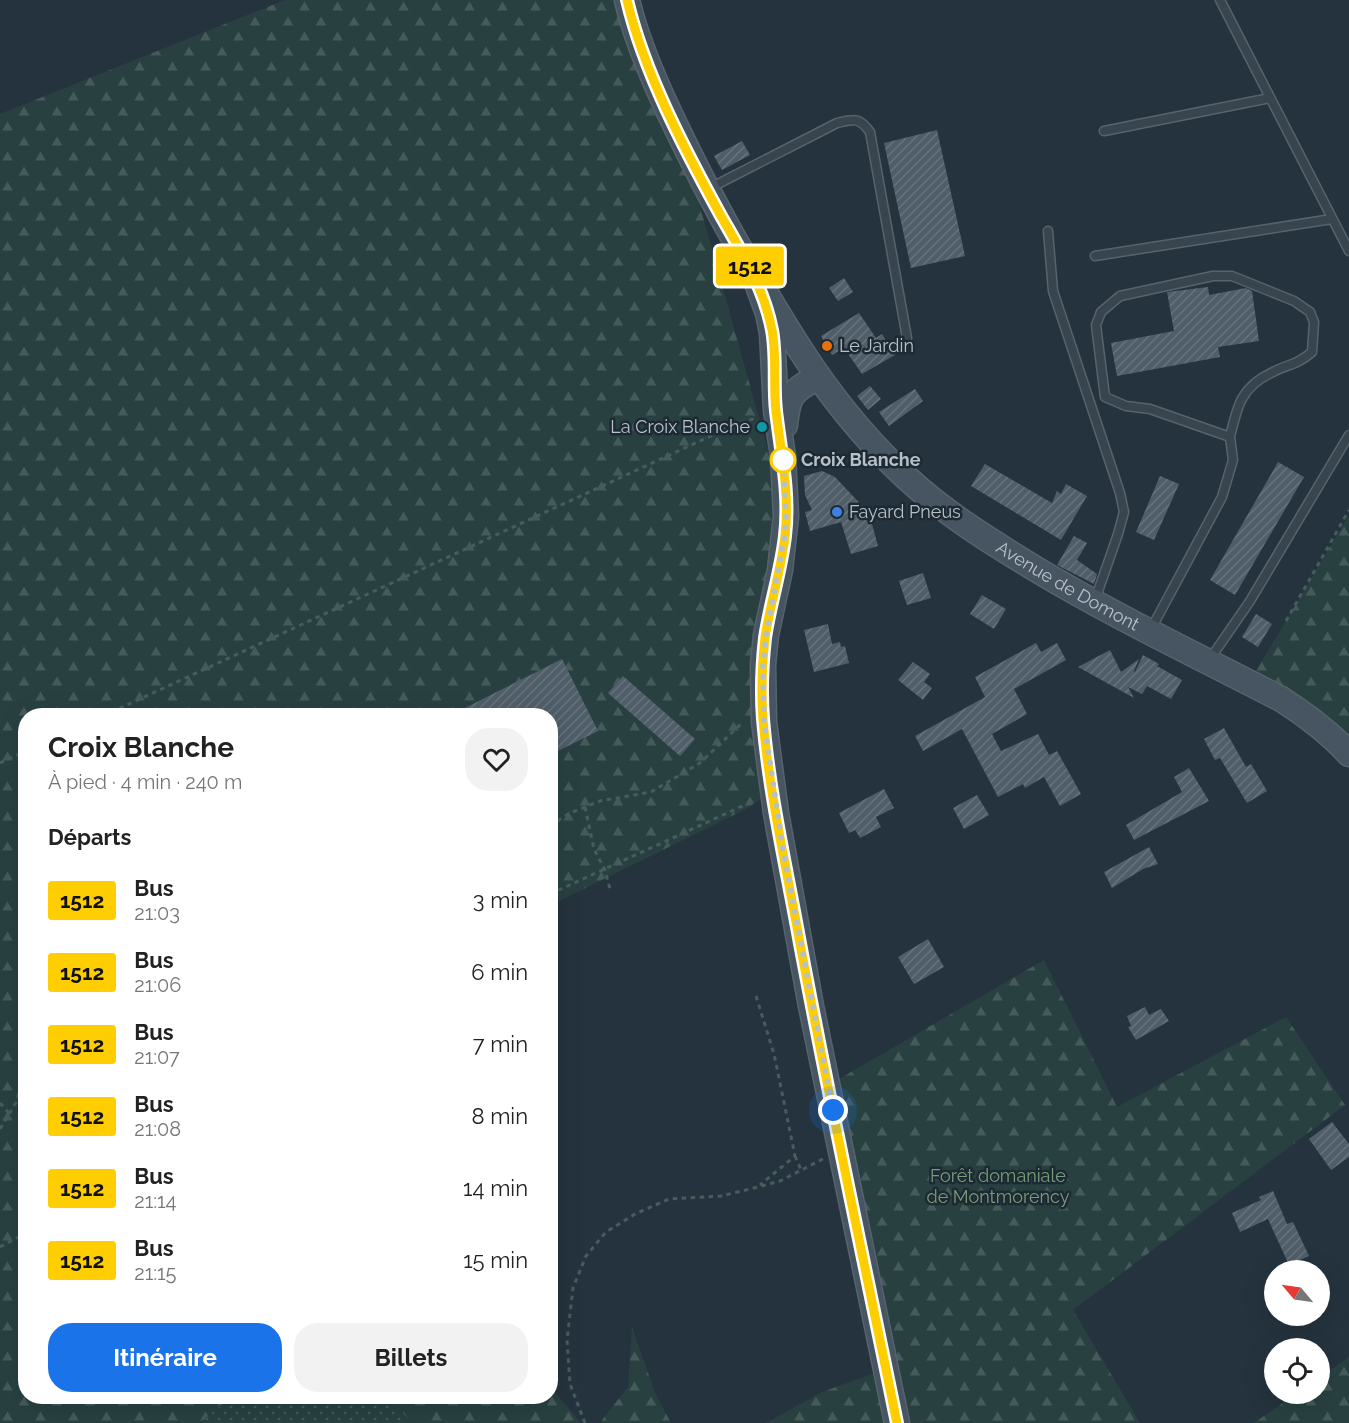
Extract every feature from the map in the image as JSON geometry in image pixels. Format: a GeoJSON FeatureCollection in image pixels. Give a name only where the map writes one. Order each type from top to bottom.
{"type":"FeatureCollection","features":[{"type":"Feature","properties":{"kind":"main road"},"geometry":{"type":"LineString","coordinates":[[627,0],[650,69],[707,190],[753,272],[768,313],[772,333],[775,356],[776,411],[783,456],[786,516],[785,534],[766,635],[762,698],[764,722],[777,813],[811,1006],[897,1423]]}},
{"type":"Feature","properties":{"kind":"main road","name":"Avenue de Domont"},"geometry":{"type":"LineString","coordinates":[[753,272],[815,373],[866,436],[907,478],[936,503],[983,537],[1093,603],[1281,699],[1303,713],[1349,754]]}},
{"type":"Feature","properties":{"kind":"main road"},"geometry":{"type":"LineString","coordinates":[[775,383],[780,369],[793,360],[802,361],[815,373],[798,387],[789,399],[783,456]]}},
{"type":"Feature","properties":{"kind":"lane"},"geometry":{"type":"LineString","coordinates":[[1220,0],[1349,251]]}},
{"type":"Feature","properties":{"kind":"lane"},"geometry":{"type":"LineString","coordinates":[[1104,131],[1270,98]]}},
{"type":"Feature","properties":{"kind":"lane"},"geometry":{"type":"LineString","coordinates":[[707,190],[837,123],[854,119],[864,123],[870,132],[907,338]]}},
{"type":"Feature","properties":{"kind":"lane"},"geometry":{"type":"LineString","coordinates":[[1095,256],[1332,219]]}},
{"type":"Feature","properties":{"kind":"lane"},"geometry":{"type":"LineString","coordinates":[[1048,231],[1053,291],[1120,493],[1124,512],[1093,603]]}},
{"type":"Feature","properties":{"kind":"lane"},"geometry":{"type":"LineString","coordinates":[[1150,632],[1222,497],[1233,460],[1230,437],[1238,405],[1250,386],[1271,373],[1301,362],[1312,351],[1314,322],[1310,312],[1294,301],[1232,276],[1213,276],[1120,296],[1101,312],[1096,325],[1105,397],[1126,406],[1150,410],[1230,437]]}},
{"type":"Feature","properties":{"kind":"lane"},"geometry":{"type":"LineString","coordinates":[[1208,662],[1250,601],[1349,435]]}},
{"type":"Feature","properties":{"kind":"path"},"geometry":{"type":"LineString","coordinates":[[120,708],[739,423],[776,411]]}},
{"type":"Feature","properties":{"kind":"path"},"geometry":{"type":"LineString","coordinates":[[1286,621],[1349,510]]}},
{"type":"Feature","properties":{"kind":"path"},"geometry":{"type":"LineString","coordinates":[[558,821],[600,801],[651,792],[700,763],[739,728],[762,698]]}},
{"type":"Feature","properties":{"kind":"path"},"geometry":{"type":"LineString","coordinates":[[0,763],[18,755]]}},
{"type":"Feature","properties":{"kind":"path"},"geometry":{"type":"LineString","coordinates":[[558,890],[747,804]]}},
{"type":"Feature","properties":{"kind":"path"},"geometry":{"type":"LineString","coordinates":[[585,807],[594,849],[610,889]]}},
{"type":"Feature","properties":{"kind":"path"},"geometry":{"type":"LineString","coordinates":[[756,996],[774,1054],[795,1156],[801,1170]]}},
{"type":"Feature","properties":{"kind":"path"},"geometry":{"type":"LineString","coordinates":[[0,1129],[18,1096]]}},
{"type":"Feature","properties":{"kind":"path"},"geometry":{"type":"LineString","coordinates":[[0,1103],[9,1114]]}},
{"type":"Feature","properties":{"kind":"path"},"geometry":{"type":"LineString","coordinates":[[758,1187],[795,1156]]}},
{"type":"Feature","properties":{"kind":"path"},"geometry":{"type":"LineString","coordinates":[[585,1423],[570,1384],[567,1340],[573,1288],[586,1256],[606,1232],[635,1214],[669,1199],[721,1196],[758,1187],[780,1181],[816,1162]]}},
{"type":"Feature","properties":{"kind":"path"},"geometry":{"type":"LineString","coordinates":[[0,1247],[18,1237]]}},
{"type":"Feature","properties":{"kind":"green space"},"geometry":{"type":"Polygon","coordinates":[[[285,0],[628,0],[681,138],[776,479],[762,698],[773,791],[744,810],[558,902],[558,708],[18,708],[18,1404],[223,1404],[200,1423],[0,1423],[0,114],[285,0]]]}},
{"type":"Feature","properties":{"kind":"green space"},"geometry":{"type":"Polygon","coordinates":[[[1349,515],[1349,755],[1249,683],[1349,515]]]}},
{"type":"Feature","properties":{"kind":"green space","name":"Forêt domaniale de Montmorency"},"geometry":{"type":"Polygon","coordinates":[[[1044,960],[1117,1107],[1286,1017],[1345,1105],[1073,1310],[1140,1423],[766,1423],[822,1392],[886,1369],[834,1082],[1044,960]]]}},
{"type":"Feature","properties":{"kind":"green space"},"geometry":{"type":"Polygon","coordinates":[[[632,1328],[656,1395],[671,1423],[602,1423],[628,1387],[632,1328]]]}},
{"type":"Feature","properties":{"kind":"green space"},"geometry":{"type":"Polygon","coordinates":[[[1349,1357],[1349,1423],[1254,1423],[1282,1404],[1330,1404],[1330,1370],[1349,1357]]]}},
{"type":"Feature","properties":{"kind":"green space"},"geometry":{"type":"Polygon","coordinates":[[[558,1396],[581,1423],[411,1423],[396,1404],[558,1404],[558,1396]]]}},
{"type":"Feature","properties":{"kind":"green space"},"geometry":{"type":"Polygon","coordinates":[[[222,1404],[396,1404],[411,1423],[200,1423],[222,1404]]]}},
{"type":"Feature","properties":{"kind":"building"},"geometry":{"type":"Polygon","coordinates":[[[937,130],[965,256],[911,268],[884,143],[937,130]]]}},
{"type":"Feature","properties":{"kind":"building"},"geometry":{"type":"Polygon","coordinates":[[[742,141],[750,155],[722,170],[714,156],[742,141]]]}},
{"type":"Feature","properties":{"kind":"building"},"geometry":{"type":"Polygon","coordinates":[[[844,278],[853,292],[838,301],[829,288],[844,278]]]}},
{"type":"Feature","properties":{"kind":"building"},"geometry":{"type":"Polygon","coordinates":[[[1208,287],[1209,295],[1246,288],[1252,291],[1259,341],[1218,347],[1220,357],[1117,376],[1111,343],[1174,331],[1167,292],[1208,287]]]}},
{"type":"Feature","properties":{"kind":"building"},"geometry":{"type":"Polygon","coordinates":[[[859,313],[876,338],[882,334],[895,355],[862,374],[844,348],[832,355],[821,336],[859,313]]]}},
{"type":"Feature","properties":{"kind":"building"},"geometry":{"type":"Polygon","coordinates":[[[870,386],[881,399],[868,410],[857,396],[870,386]]]}},
{"type":"Feature","properties":{"kind":"building"},"geometry":{"type":"Polygon","coordinates":[[[915,389],[923,401],[889,426],[879,412],[915,389]]]}},
{"type":"Feature","properties":{"kind":"building"},"geometry":{"type":"Polygon","coordinates":[[[1278,462],[1304,477],[1235,595],[1210,580],[1278,462]]]}},
{"type":"Feature","properties":{"kind":"building"},"geometry":{"type":"Polygon","coordinates":[[[985,464],[1052,503],[1057,491],[1061,494],[1066,484],[1087,496],[1061,540],[971,486],[985,464]]]}},
{"type":"Feature","properties":{"kind":"building","name":"Fayard Pneus"},"geometry":{"type":"Polygon","coordinates":[[[822,471],[835,477],[869,513],[878,546],[851,554],[841,522],[810,531],[805,512],[812,510],[805,495],[804,476],[822,471]]]}},
{"type":"Feature","properties":{"kind":"building"},"geometry":{"type":"Polygon","coordinates":[[[1160,476],[1179,484],[1154,540],[1136,532],[1160,476]]]}},
{"type":"Feature","properties":{"kind":"building"},"geometry":{"type":"Polygon","coordinates":[[[1074,536],[1087,543],[1077,560],[1097,574],[1094,584],[1057,565],[1074,536]]]}},
{"type":"Feature","properties":{"kind":"building"},"geometry":{"type":"Polygon","coordinates":[[[923,573],[931,598],[907,605],[899,581],[923,573]]]}},
{"type":"Feature","properties":{"kind":"building"},"geometry":{"type":"Polygon","coordinates":[[[982,595],[1006,609],[994,629],[970,614],[982,595]]]}},
{"type":"Feature","properties":{"kind":"building"},"geometry":{"type":"Polygon","coordinates":[[[1256,614],[1272,624],[1258,647],[1242,637],[1256,614]]]}},
{"type":"Feature","properties":{"kind":"building"},"geometry":{"type":"Polygon","coordinates":[[[828,624],[832,644],[840,642],[841,647],[845,646],[849,663],[814,672],[804,630],[828,624]]]}},
{"type":"Feature","properties":{"kind":"building"},"geometry":{"type":"Polygon","coordinates":[[[1036,643],[1041,652],[1057,643],[1066,660],[1014,689],[1027,714],[992,734],[1001,751],[1038,734],[1049,755],[1057,751],[1081,794],[1060,806],[1044,777],[1025,788],[1023,784],[998,797],[962,729],[923,751],[915,736],[985,697],[975,677],[1036,643]]]}},
{"type":"Feature","properties":{"kind":"building"},"geometry":{"type":"Polygon","coordinates":[[[1110,650],[1121,672],[1139,659],[1135,672],[1143,655],[1182,680],[1171,699],[1147,686],[1142,694],[1128,687],[1134,698],[1078,667],[1110,650]]]}},
{"type":"Feature","properties":{"kind":"building"},"geometry":{"type":"Polygon","coordinates":[[[562,659],[598,731],[558,751],[558,708],[465,708],[562,659]]]}},
{"type":"Feature","properties":{"kind":"building"},"geometry":{"type":"Polygon","coordinates":[[[913,662],[930,674],[924,682],[932,688],[923,700],[898,680],[913,662]]]}},
{"type":"Feature","properties":{"kind":"building"},"geometry":{"type":"Polygon","coordinates":[[[623,676],[695,739],[680,756],[608,693],[623,676]]]}},
{"type":"Feature","properties":{"kind":"building"},"geometry":{"type":"Polygon","coordinates":[[[1224,728],[1246,767],[1251,764],[1267,791],[1247,803],[1220,758],[1215,760],[1204,739],[1224,728]]]}},
{"type":"Feature","properties":{"kind":"building"},"geometry":{"type":"Polygon","coordinates":[[[1189,768],[1209,801],[1134,840],[1126,825],[1182,792],[1174,777],[1189,768]]]}},
{"type":"Feature","properties":{"kind":"building"},"geometry":{"type":"Polygon","coordinates":[[[884,789],[894,808],[876,817],[881,827],[860,838],[855,830],[849,833],[839,813],[884,789]]]}},
{"type":"Feature","properties":{"kind":"building"},"geometry":{"type":"Polygon","coordinates":[[[977,795],[989,815],[964,829],[953,808],[977,795]]]}},
{"type":"Feature","properties":{"kind":"building"},"geometry":{"type":"Polygon","coordinates":[[[1149,847],[1158,864],[1143,869],[1112,888],[1104,872],[1149,847]]]}},
{"type":"Feature","properties":{"kind":"building"},"geometry":{"type":"Polygon","coordinates":[[[928,939],[944,967],[914,984],[898,957],[928,939]]]}},
{"type":"Feature","properties":{"kind":"building"},"geometry":{"type":"Polygon","coordinates":[[[1145,1007],[1149,1015],[1161,1009],[1169,1021],[1136,1040],[1128,1027],[1131,1026],[1127,1016],[1145,1007]]]}},
{"type":"Feature","properties":{"kind":"building"},"geometry":{"type":"Polygon","coordinates":[[[1332,1122],[1349,1144],[1349,1157],[1331,1170],[1309,1139],[1332,1122]]]}},
{"type":"Feature","properties":{"kind":"building"},"geometry":{"type":"Polygon","coordinates":[[[1273,1191],[1287,1224],[1293,1222],[1309,1256],[1300,1260],[1287,1260],[1268,1219],[1240,1232],[1232,1213],[1261,1200],[1259,1197],[1273,1191]]]}},
{"type":"Feature","properties":{"kind":"bus line","name":"1512"},"geometry":{"type":"LineString","coordinates":[[627,0],[650,69],[685,146],[753,272],[768,313],[772,333],[775,356],[776,411],[783,456],[786,516],[780,570],[766,635],[762,698],[764,722],[777,813],[811,1006],[897,1423]]}},
{"type":"Feature","properties":{"kind":"place","name":"Le Jardin"},"geometry":{"type":"Point","coordinates":[827,346]}},
{"type":"Feature","properties":{"kind":"place","name":"La Croix Blanche"},"geometry":{"type":"Point","coordinates":[762,427]}},
{"type":"Feature","properties":{"kind":"place","name":"Croix Blanche"},"geometry":{"type":"Point","coordinates":[783,460]}},
{"type":"Feature","properties":{"kind":"place","name":"Fayard Pneus"},"geometry":{"type":"Point","coordinates":[837,512]}},
{"type":"Feature","properties":{"kind":"route"},"geometry":{"type":"LineString","coordinates":[[783,460],[783,456],[785,534],[766,635],[762,698],[783,850],[811,1006],[833,1110]]}}]}
